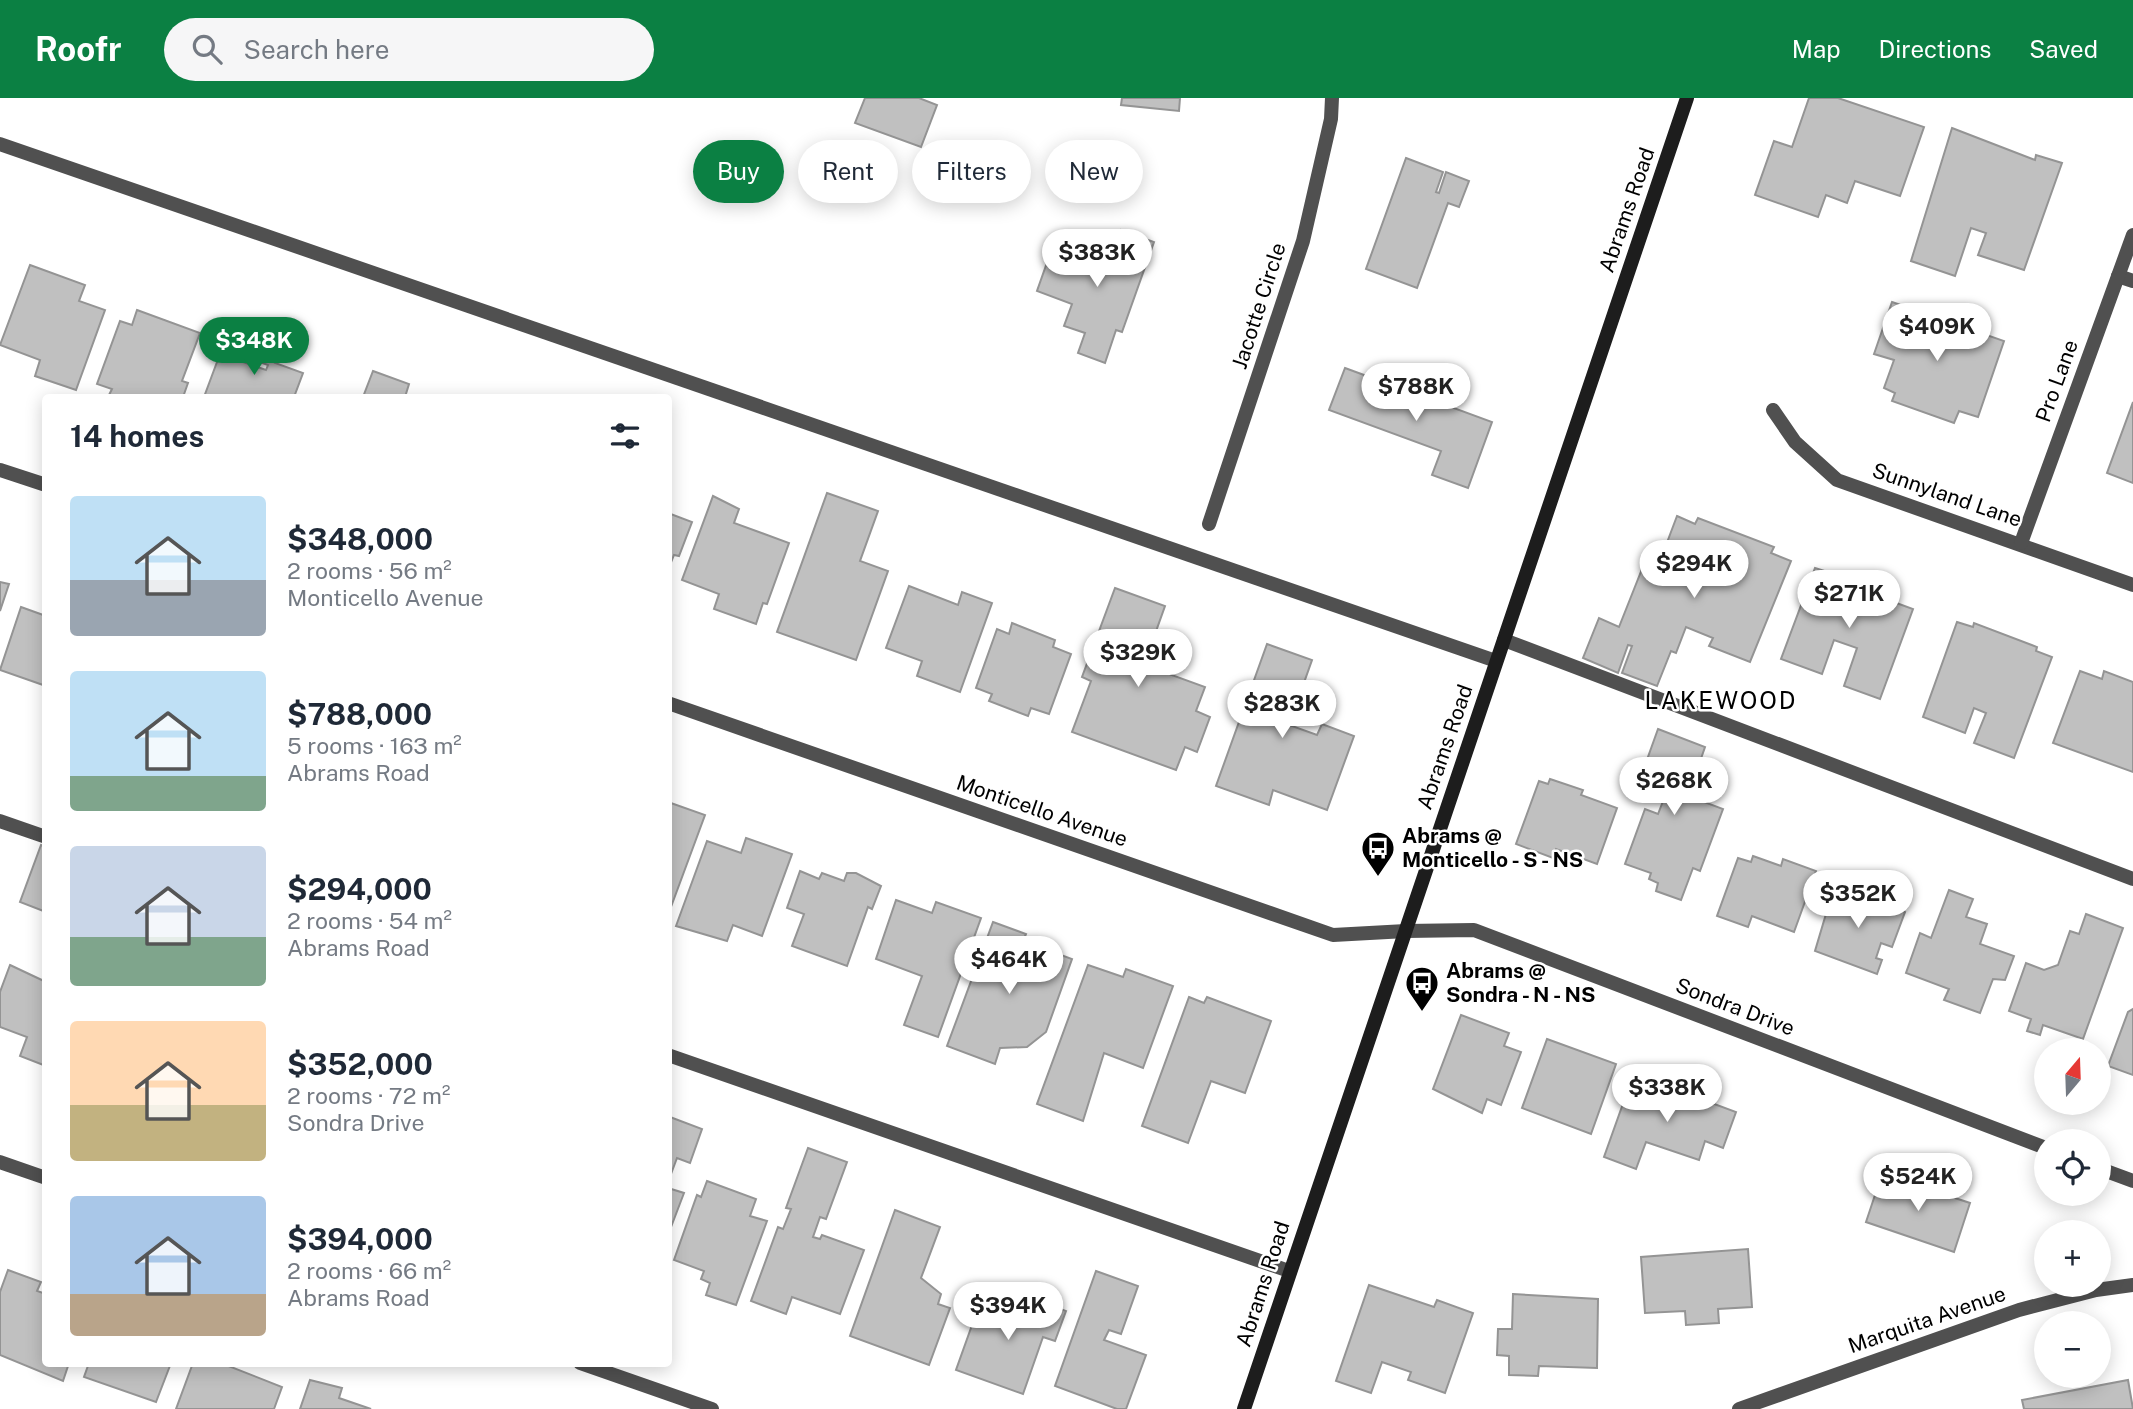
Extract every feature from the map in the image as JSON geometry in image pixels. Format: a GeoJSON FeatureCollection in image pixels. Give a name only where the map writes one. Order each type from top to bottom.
{"type":"FeatureCollection","features":[{"type":"Feature","properties":{"kind":"main road","name":"Abrams Road"},"geometry":{"type":"LineString","coordinates":[[1244,1409],[1687,98]]}},
{"type":"Feature","properties":{"kind":"street","name":"Jacotte Circle"},"geometry":{"type":"LineString","coordinates":[[1209,524],[1303,241],[1331,119],[1332,98]]}},
{"type":"Feature","properties":{"kind":"street"},"geometry":{"type":"LineString","coordinates":[[0,144],[1496,662]]}},
{"type":"Feature","properties":{"kind":"street","name":"Pro Lane"},"geometry":{"type":"LineString","coordinates":[[2021,543],[2133,235]]}},
{"type":"Feature","properties":{"kind":"street"},"geometry":{"type":"LineString","coordinates":[[2118,276],[2133,281]]}},
{"type":"Feature","properties":{"kind":"street","name":"Sunnyland Lane"},"geometry":{"type":"LineString","coordinates":[[1773,410],[1795,442],[1837,480],[2021,543],[2133,585]]}},
{"type":"Feature","properties":{"kind":"street"},"geometry":{"type":"LineString","coordinates":[[0,470],[42,484]]}},
{"type":"Feature","properties":{"kind":"street"},"geometry":{"type":"LineString","coordinates":[[1503,640],[2133,879]]}},
{"type":"Feature","properties":{"kind":"street","name":"Monticello Avenue"},"geometry":{"type":"LineString","coordinates":[[672,704],[1333,935],[1406,931]]}},
{"type":"Feature","properties":{"kind":"street"},"geometry":{"type":"LineString","coordinates":[[0,821],[42,836]]}},
{"type":"Feature","properties":{"kind":"street","name":"Sondra Drive"},"geometry":{"type":"LineString","coordinates":[[1406,931],[1474,930],[2034,1143]]}},
{"type":"Feature","properties":{"kind":"street"},"geometry":{"type":"LineString","coordinates":[[672,1056],[1289,1271]]}},
{"type":"Feature","properties":{"kind":"street"},"geometry":{"type":"LineString","coordinates":[[0,1162],[42,1177]]}},
{"type":"Feature","properties":{"kind":"street"},"geometry":{"type":"LineString","coordinates":[[2111,1173],[2133,1181]]}},
{"type":"Feature","properties":{"kind":"street","name":"Marquita Avenue"},"geometry":{"type":"LineString","coordinates":[[1739,1409],[2019,1310],[2096,1290],[2133,1285]]}},
{"type":"Feature","properties":{"kind":"street"},"geometry":{"type":"LineString","coordinates":[[591,1367],[712,1409]]}},
{"type":"Feature","properties":{"kind":"building"},"geometry":{"type":"Polygon","coordinates":[[[865,98],[919,98],[937,105],[924,140],[912,140],[912,144],[855,123],[865,98]]]}},
{"type":"Feature","properties":{"kind":"building"},"geometry":{"type":"Polygon","coordinates":[[[1122,98],[1180,98],[1179,111],[1121,105],[1122,98]]]}},
{"type":"Feature","properties":{"kind":"building"},"geometry":{"type":"Polygon","coordinates":[[[1809,98],[1838,98],[1924,127],[1900,196],[1855,181],[1847,203],[1826,195],[1818,217],[1755,195],[1774,141],[1792,147],[1809,98]]]}},
{"type":"Feature","properties":{"kind":"building"},"geometry":{"type":"Polygon","coordinates":[[[1952,128],[2035,160],[2036,155],[2062,163],[2024,270],[1978,255],[1986,233],[1971,228],[1955,276],[1911,261],[1952,128]]]}},
{"type":"Feature","properties":{"kind":"building"},"geometry":{"type":"Polygon","coordinates":[[[1406,158],[1443,172],[1436,192],[1439,193],[1446,172],[1469,181],[1459,207],[1448,203],[1417,288],[1366,269],[1406,158]]]}},
{"type":"Feature","properties":{"kind":"building"},"geometry":{"type":"Polygon","coordinates":[[[1121,230],[1154,242],[1122,332],[1116,330],[1105,363],[1078,353],[1085,333],[1064,326],[1072,304],[1037,291],[1055,240],[1111,260],[1121,230]]]}},
{"type":"Feature","properties":{"kind":"building"},"geometry":{"type":"Polygon","coordinates":[[[30,265],[85,285],[79,301],[105,310],[76,390],[35,376],[40,360],[0,345],[30,265]]]}},
{"type":"Feature","properties":{"kind":"building"},"geometry":{"type":"Polygon","coordinates":[[[1892,302],[2004,341],[1978,417],[1959,411],[1954,423],[1892,401],[1895,393],[1884,388],[1894,360],[1874,354],[1892,302]]]}},
{"type":"Feature","properties":{"kind":"building"},"geometry":{"type":"Polygon","coordinates":[[[137,310],[200,333],[182,381],[188,383],[184,394],[110,394],[112,389],[97,384],[120,321],[132,325],[137,310]]]}},
{"type":"Feature","properties":{"kind":"building"},"geometry":{"type":"Polygon","coordinates":[[[261,341],[281,348],[275,363],[303,373],[295,394],[205,394],[220,354],[266,370],[268,365],[254,360],[261,341]]]}},
{"type":"Feature","properties":{"kind":"building"},"geometry":{"type":"Polygon","coordinates":[[[1345,368],[1492,422],[1468,488],[1432,475],[1441,451],[1329,410],[1345,368]]]}},
{"type":"Feature","properties":{"kind":"building"},"geometry":{"type":"Polygon","coordinates":[[[373,371],[409,384],[406,394],[364,394],[373,371]]]}},
{"type":"Feature","properties":{"kind":"building"},"geometry":{"type":"Polygon","coordinates":[[[2133,402],[2133,483],[2107,473],[2133,402]]]}},
{"type":"Feature","properties":{"kind":"building"},"geometry":{"type":"Polygon","coordinates":[[[827,493],[878,511],[860,561],[888,571],[856,660],[777,632],[827,493]]]}},
{"type":"Feature","properties":{"kind":"building"},"geometry":{"type":"Polygon","coordinates":[[[713,496],[739,509],[734,523],[789,543],[767,604],[763,603],[756,624],[714,609],[719,594],[682,580],[713,496]]]}},
{"type":"Feature","properties":{"kind":"building"},"geometry":{"type":"Polygon","coordinates":[[[672,514],[692,522],[679,556],[674,555],[672,560],[672,514]]]}},
{"type":"Feature","properties":{"kind":"building"},"geometry":{"type":"Polygon","coordinates":[[[1677,516],[1695,524],[1698,518],[1774,547],[1771,553],[1791,561],[1750,662],[1709,646],[1713,638],[1686,627],[1676,653],[1671,651],[1657,686],[1622,673],[1632,646],[1628,645],[1618,673],[1583,658],[1599,618],[1619,627],[1644,564],[1657,569],[1677,516]]]}},
{"type":"Feature","properties":{"kind":"building"},"geometry":{"type":"Polygon","coordinates":[[[1815,568],[1893,593],[1891,601],[1913,609],[1880,699],[1844,686],[1857,648],[1834,640],[1822,674],[1781,659],[1815,568]]]}},
{"type":"Feature","properties":{"kind":"building"},"geometry":{"type":"Polygon","coordinates":[[[0,582],[9,584],[0,611],[0,582]]]}},
{"type":"Feature","properties":{"kind":"building"},"geometry":{"type":"Polygon","coordinates":[[[909,586],[958,605],[962,592],[992,603],[960,692],[917,676],[922,661],[886,648],[909,586]]]}},
{"type":"Feature","properties":{"kind":"building"},"geometry":{"type":"Polygon","coordinates":[[[1115,588],[1165,606],[1144,665],[1205,687],[1196,711],[1210,717],[1197,752],[1185,747],[1176,770],[1072,732],[1091,681],[1082,677],[1115,588]]]}},
{"type":"Feature","properties":{"kind":"building"},"geometry":{"type":"Polygon","coordinates":[[[21,607],[42,615],[42,685],[0,670],[21,607]]]}},
{"type":"Feature","properties":{"kind":"building"},"geometry":{"type":"Polygon","coordinates":[[[1957,622],[1973,627],[1974,623],[2037,647],[2036,651],[2052,657],[2014,758],[1974,743],[1986,713],[1974,708],[1965,733],[1923,717],[1957,622]]]}},
{"type":"Feature","properties":{"kind":"building"},"geometry":{"type":"Polygon","coordinates":[[[1012,623],[1055,640],[1053,647],[1071,654],[1049,714],[1031,708],[1028,716],[989,701],[992,694],[976,688],[997,629],[1009,634],[1012,623]]]}},
{"type":"Feature","properties":{"kind":"building"},"geometry":{"type":"Polygon","coordinates":[[[1267,644],[1312,660],[1289,725],[1317,735],[1322,724],[1354,736],[1327,810],[1273,790],[1269,805],[1216,786],[1267,644]]]}},
{"type":"Feature","properties":{"kind":"building"},"geometry":{"type":"Polygon","coordinates":[[[2080,671],[2102,679],[2104,671],[2133,682],[2133,772],[2053,743],[2080,671]]]}},
{"type":"Feature","properties":{"kind":"building"},"geometry":{"type":"Polygon","coordinates":[[[1658,729],[1705,747],[1688,796],[1723,809],[1700,871],[1693,868],[1681,900],[1656,891],[1658,883],[1649,879],[1651,873],[1625,864],[1645,809],[1658,814],[1667,791],[1639,782],[1658,729]]]}},
{"type":"Feature","properties":{"kind":"building"},"geometry":{"type":"Polygon","coordinates":[[[1550,779],[1583,790],[1581,795],[1617,808],[1597,864],[1556,849],[1553,858],[1516,844],[1539,781],[1548,784],[1550,779]]]}},
{"type":"Feature","properties":{"kind":"building"},"geometry":{"type":"Polygon","coordinates":[[[672,803],[705,815],[672,904],[672,803]]]}},
{"type":"Feature","properties":{"kind":"building"},"geometry":{"type":"Polygon","coordinates":[[[746,838],[792,854],[762,936],[733,925],[727,941],[676,926],[707,841],[741,853],[746,838]]]}},
{"type":"Feature","properties":{"kind":"building"},"geometry":{"type":"Polygon","coordinates":[[[41,845],[42,910],[20,902],[41,845]]]}},
{"type":"Feature","properties":{"kind":"building"},"geometry":{"type":"Polygon","coordinates":[[[1753,856],[1781,866],[1783,859],[1816,871],[1794,932],[1752,916],[1748,927],[1717,916],[1738,858],[1751,862],[1753,856]]]}},
{"type":"Feature","properties":{"kind":"building"},"geometry":{"type":"Polygon","coordinates":[[[800,871],[819,879],[822,873],[844,881],[847,873],[856,873],[881,886],[872,909],[868,907],[847,966],[792,946],[804,914],[787,908],[800,871]]]}},
{"type":"Feature","properties":{"kind":"building"},"geometry":{"type":"Polygon","coordinates":[[[1834,887],[1905,912],[1892,947],[1881,943],[1876,958],[1882,960],[1877,974],[1815,951],[1834,887]]]}},
{"type":"Feature","properties":{"kind":"building"},"geometry":{"type":"Polygon","coordinates":[[[1949,890],[1973,899],[1966,917],[1987,924],[1980,944],[2014,956],[2005,980],[1993,979],[1980,1013],[1944,1000],[1949,989],[1906,973],[1920,933],[1931,938],[1949,890]]]}},
{"type":"Feature","properties":{"kind":"building"},"geometry":{"type":"Polygon","coordinates":[[[896,900],[932,913],[936,902],[981,918],[938,1037],[904,1025],[922,976],[876,959],[896,900]]]}},
{"type":"Feature","properties":{"kind":"building"},"geometry":{"type":"Polygon","coordinates":[[[2086,914],[2123,928],[2083,1038],[2043,1025],[2040,1035],[2027,1031],[2031,1019],[2009,1011],[2026,963],[2044,970],[2058,965],[2070,931],[2079,934],[2086,914]]]}},
{"type":"Feature","properties":{"kind":"building"},"geometry":{"type":"Polygon","coordinates":[[[993,922],[1026,934],[1023,941],[1072,959],[1046,1032],[1027,1047],[1000,1048],[995,1064],[947,1046],[993,922]]]}},
{"type":"Feature","properties":{"kind":"building"},"geometry":{"type":"Polygon","coordinates":[[[10,965],[42,980],[42,1064],[20,1056],[27,1037],[0,1027],[0,992],[10,965]]]}},
{"type":"Feature","properties":{"kind":"building"},"geometry":{"type":"Polygon","coordinates":[[[1088,965],[1123,977],[1126,969],[1173,986],[1143,1068],[1104,1053],[1083,1121],[1037,1104],[1088,965]]]}},
{"type":"Feature","properties":{"kind":"building"},"geometry":{"type":"Polygon","coordinates":[[[1189,997],[1204,1003],[1207,997],[1271,1021],[1245,1093],[1211,1081],[1188,1143],[1142,1126],[1189,997]]]}},
{"type":"Feature","properties":{"kind":"building"},"geometry":{"type":"Polygon","coordinates":[[[2133,1009],[2133,1075],[2111,1067],[2111,1058],[2128,1012],[2133,1009]]]}},
{"type":"Feature","properties":{"kind":"building"},"geometry":{"type":"Polygon","coordinates":[[[1461,1015],[1509,1033],[1504,1046],[1521,1052],[1501,1105],[1487,1099],[1482,1113],[1433,1089],[1461,1015]]]}},
{"type":"Feature","properties":{"kind":"building"},"geometry":{"type":"Polygon","coordinates":[[[1547,1039],[1616,1064],[1591,1134],[1522,1108],[1547,1039]]]}},
{"type":"Feature","properties":{"kind":"building"},"geometry":{"type":"Polygon","coordinates":[[[1659,1080],[1675,1085],[1674,1089],[1736,1112],[1723,1148],[1705,1141],[1699,1160],[1646,1142],[1636,1169],[1604,1157],[1630,1084],[1654,1093],[1659,1080]]]}},
{"type":"Feature","properties":{"kind":"building"},"geometry":{"type":"Polygon","coordinates":[[[672,1118],[702,1129],[690,1163],[677,1158],[672,1171],[672,1118]]]}},
{"type":"Feature","properties":{"kind":"building"},"geometry":{"type":"Polygon","coordinates":[[[808,1148],[847,1162],[826,1219],[820,1217],[813,1237],[820,1239],[822,1235],[864,1250],[840,1314],[792,1297],[786,1314],[751,1301],[778,1227],[783,1229],[791,1209],[786,1208],[808,1148]]]}},
{"type":"Feature","properties":{"kind":"building"},"geometry":{"type":"Polygon","coordinates":[[[1882,1174],[1970,1203],[1954,1252],[1866,1222],[1882,1174]]]}},
{"type":"Feature","properties":{"kind":"building"},"geometry":{"type":"Polygon","coordinates":[[[707,1181],[756,1199],[750,1216],[767,1221],[736,1305],[706,1295],[710,1283],[701,1279],[704,1271],[674,1260],[697,1195],[701,1197],[707,1181]]]}},
{"type":"Feature","properties":{"kind":"building"},"geometry":{"type":"Polygon","coordinates":[[[672,1189],[684,1193],[672,1224],[672,1189]]]}},
{"type":"Feature","properties":{"kind":"building"},"geometry":{"type":"Polygon","coordinates":[[[895,1210],[940,1227],[921,1278],[941,1294],[938,1304],[950,1308],[929,1365],[850,1336],[895,1210]]]}},
{"type":"Feature","properties":{"kind":"building"},"geometry":{"type":"Polygon","coordinates":[[[1748,1249],[1752,1307],[1718,1309],[1719,1323],[1686,1325],[1685,1311],[1645,1313],[1641,1257],[1748,1249]]]}},
{"type":"Feature","properties":{"kind":"building"},"geometry":{"type":"Polygon","coordinates":[[[8,1270],[41,1282],[37,1291],[42,1293],[42,1367],[68,1367],[63,1381],[0,1355],[0,1292],[8,1270]]]}},
{"type":"Feature","properties":{"kind":"building"},"geometry":{"type":"Polygon","coordinates":[[[1096,1271],[1138,1286],[1121,1334],[1109,1330],[1104,1340],[1146,1355],[1126,1409],[1117,1409],[1055,1386],[1096,1271]]]}},
{"type":"Feature","properties":{"kind":"building"},"geometry":{"type":"Polygon","coordinates":[[[1369,1285],[1434,1307],[1437,1300],[1473,1313],[1445,1393],[1408,1380],[1411,1372],[1382,1362],[1371,1393],[1336,1381],[1369,1285]]]}},
{"type":"Feature","properties":{"kind":"building"},"geometry":{"type":"Polygon","coordinates":[[[1513,1294],[1598,1299],[1597,1368],[1539,1366],[1538,1376],[1509,1375],[1509,1356],[1497,1355],[1498,1329],[1512,1329],[1513,1294]]]}},
{"type":"Feature","properties":{"kind":"building"},"geometry":{"type":"Polygon","coordinates":[[[1026,1296],[1066,1311],[1055,1341],[1043,1337],[1023,1394],[956,1370],[981,1300],[1019,1314],[1026,1296]]]}},
{"type":"Feature","properties":{"kind":"building"},"geometry":{"type":"Polygon","coordinates":[[[88,1367],[169,1367],[156,1402],[84,1377],[88,1367]]]}},
{"type":"Feature","properties":{"kind":"building"},"geometry":{"type":"Polygon","coordinates":[[[192,1367],[231,1367],[282,1387],[274,1409],[176,1409],[192,1367]]]}},
{"type":"Feature","properties":{"kind":"building"},"geometry":{"type":"Polygon","coordinates":[[[310,1380],[342,1388],[339,1398],[371,1409],[300,1409],[310,1380]]]}},
{"type":"Feature","properties":{"kind":"building"},"geometry":{"type":"Polygon","coordinates":[[[2128,1380],[2133,1409],[2024,1409],[2022,1400],[2086,1388],[2111,1388],[2111,1383],[2128,1380]]]}},
{"type":"Feature","properties":{"kind":"place","name":"Abrams @ Monticello - S - NS"},"geometry":{"type":"Point","coordinates":[1378,878]}},
{"type":"Feature","properties":{"kind":"place","name":"Abrams @ Sondra - N - NS"},"geometry":{"type":"Point","coordinates":[1422,1013]}},
{"type":"Feature","properties":{"kind":"district","name":"LAKEWOOD"},"geometry":{"type":"Point","coordinates":[1721,701]}}]}
